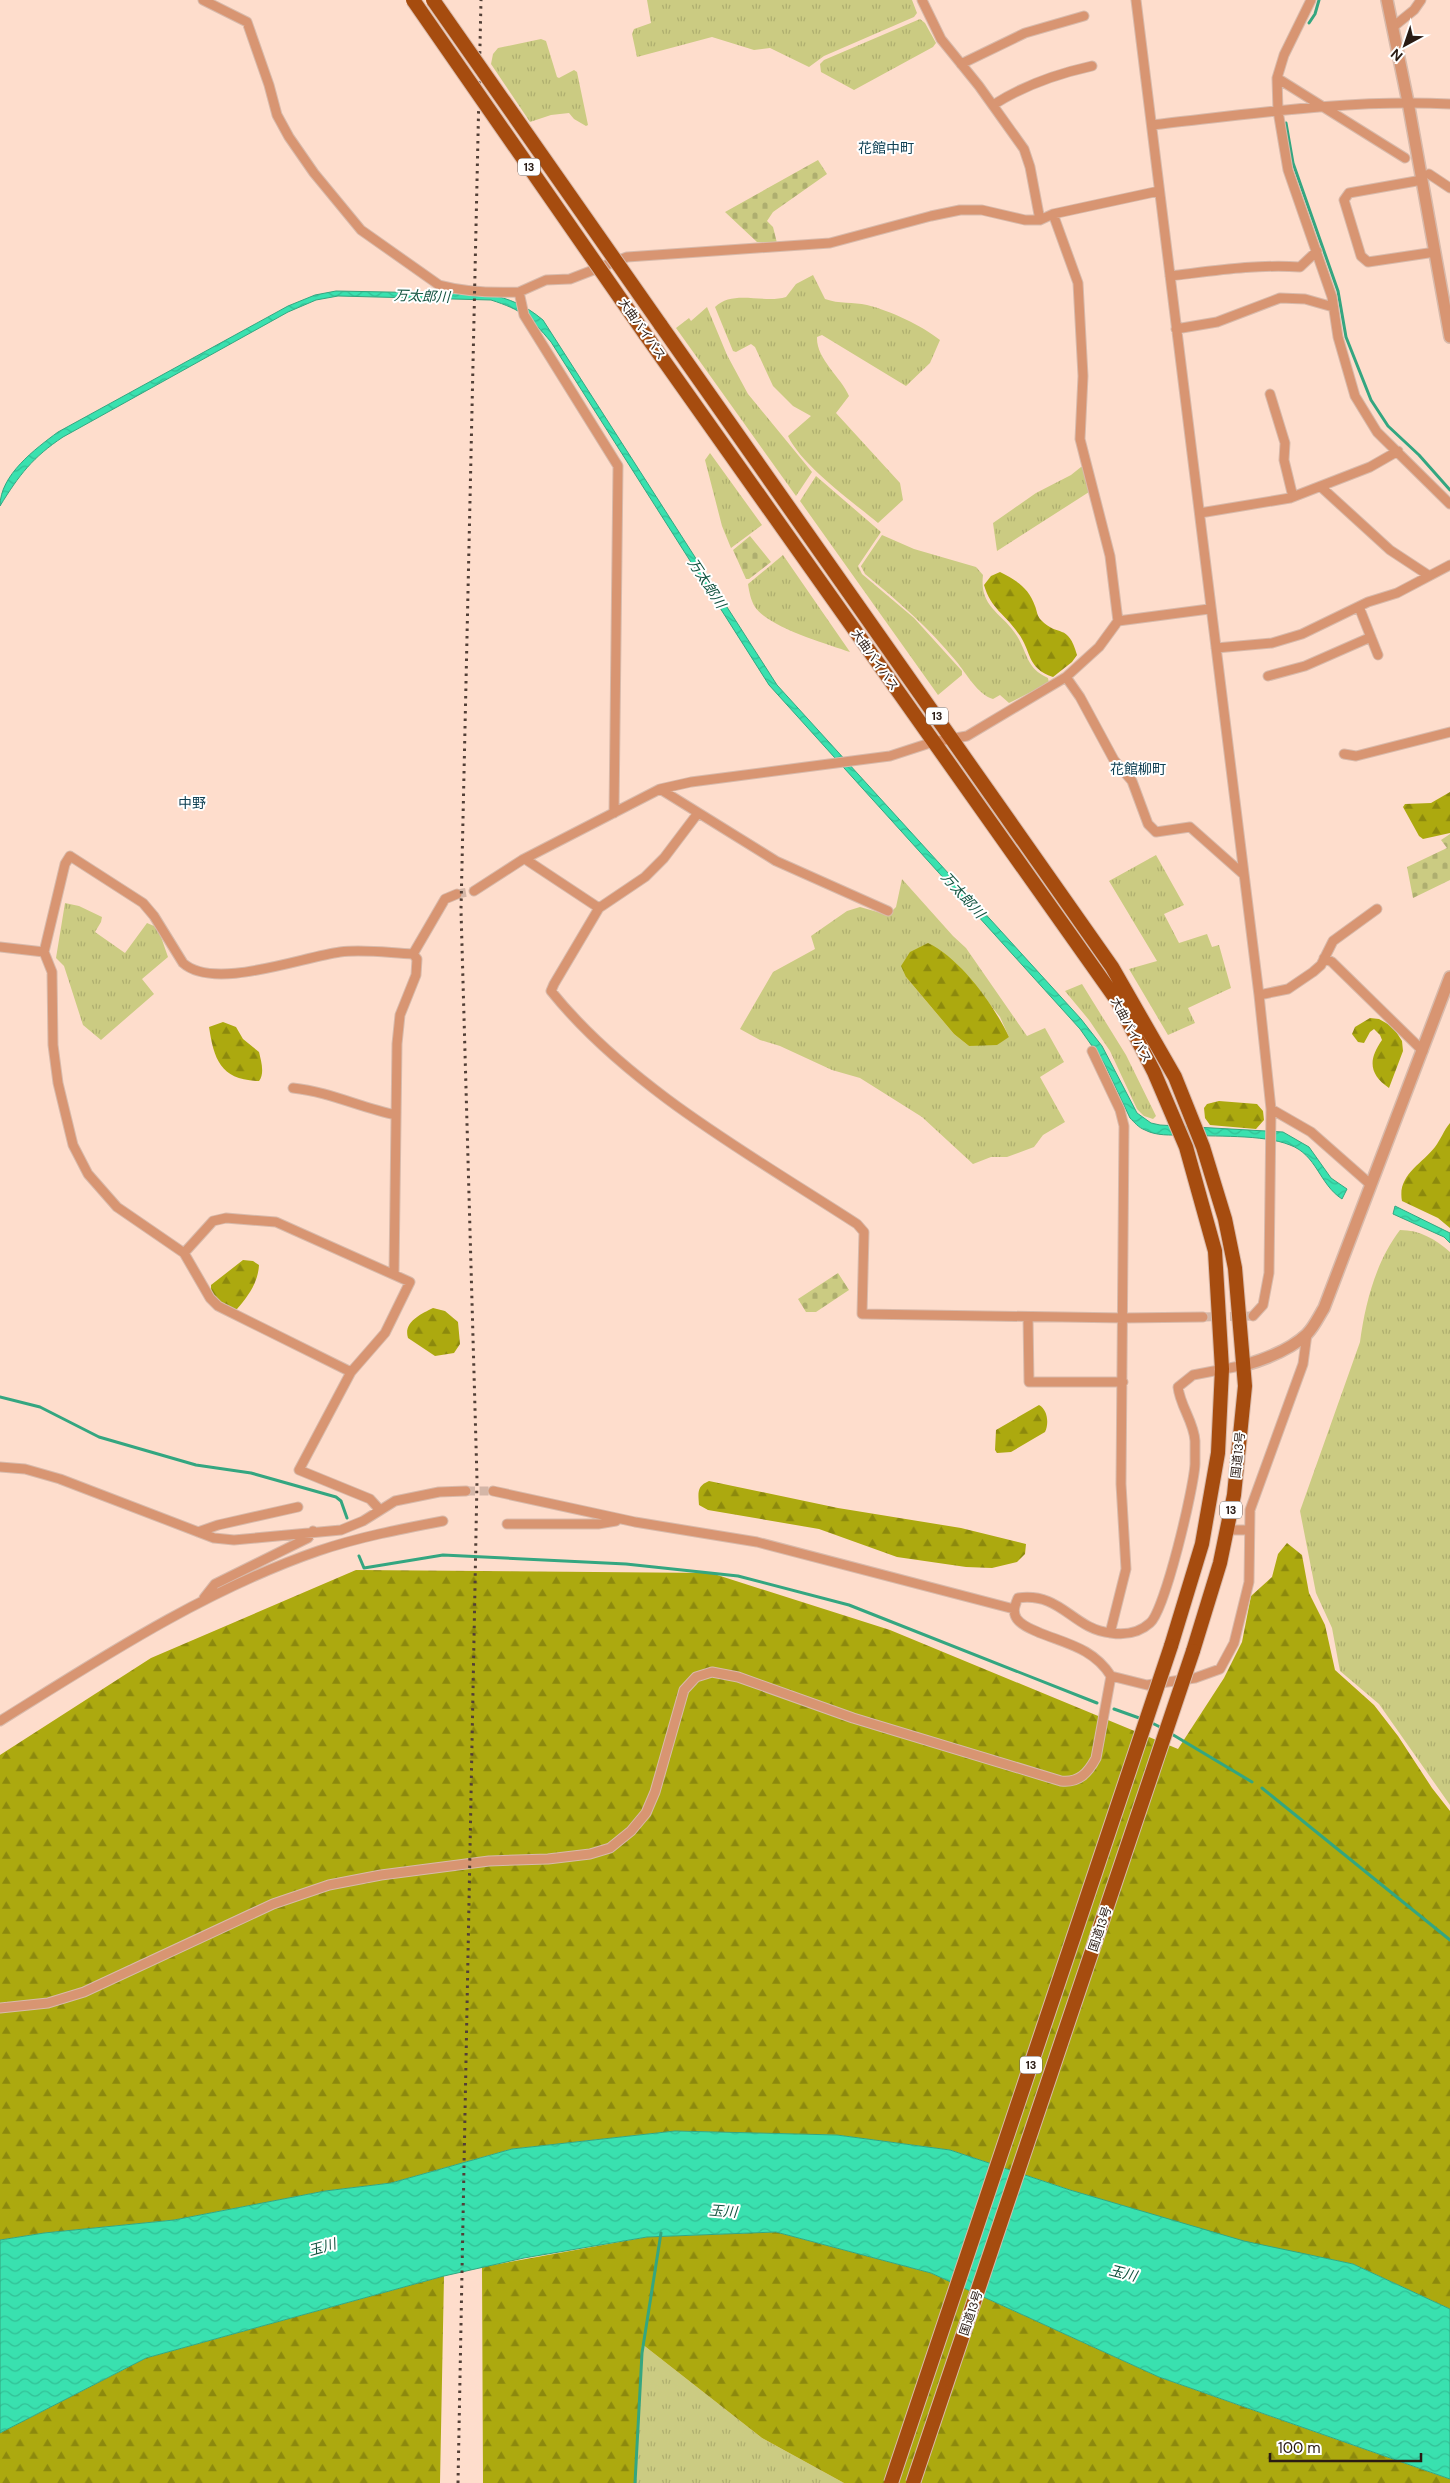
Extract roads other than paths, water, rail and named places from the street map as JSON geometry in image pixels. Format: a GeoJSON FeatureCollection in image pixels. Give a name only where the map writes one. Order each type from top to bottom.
{"type":"FeatureCollection","features":[{"type":"Feature","properties":{"kind":"highway","name":"大曲バイパス"},"geometry":{"type":"LineString","coordinates":[[413,0],[645,334],[1118,1002],[1154,1072],[1184,1141],[1215,1251],[1222,1369]]}},
{"type":"Feature","properties":{"kind":"highway","name":"大曲バイパス"},"geometry":{"type":"LineString","coordinates":[[433,0],[1112,967],[1175,1077],[1201,1142],[1225,1219],[1235,1268],[1245,1365]]}},
{"type":"Feature","properties":{"kind":"highway","name":"国道13号"},"geometry":{"type":"LineString","coordinates":[[913,2483],[1193,1651],[1220,1563],[1235,1486],[1245,1386],[1245,1365]]}},
{"type":"Feature","properties":{"kind":"highway","name":"国道13号"},"geometry":{"type":"LineString","coordinates":[[891,2483],[1171,1646],[1202,1544],[1218,1452],[1222,1369]]}},
{"type":"Feature","properties":{"kind":"street"},"geometry":{"type":"LineString","coordinates":[[203,0],[247,22],[269,85],[277,115],[288,136],[314,173],[361,230],[439,285],[462,290],[520,297],[546,280],[570,279],[627,257],[830,243],[960,210],[982,210],[1025,220],[1040,220],[1053,214],[1159,192]]}},
{"type":"Feature","properties":{"kind":"street"},"geometry":{"type":"LineString","coordinates":[[922,0],[940,40],[993,105],[1024,149],[1030,167],[1040,220]]}},
{"type":"Feature","properties":{"kind":"street"},"geometry":{"type":"LineString","coordinates":[[1136,0],[1273,1121],[1270,1155],[1269,1273],[1263,1305],[1253,1316]]}},
{"type":"Feature","properties":{"kind":"street"},"geometry":{"type":"LineString","coordinates":[[1311,0],[1284,55],[1277,78],[1278,111],[1288,170],[1317,251],[1355,396],[1377,432],[1450,504]]}},
{"type":"Feature","properties":{"kind":"street"},"geometry":{"type":"LineString","coordinates":[[1387,0],[1426,177],[1435,252],[1450,337]]}},
{"type":"Feature","properties":{"kind":"street"},"geometry":{"type":"LineString","coordinates":[[1393,27],[1414,10],[1421,0]]}},
{"type":"Feature","properties":{"kind":"street"},"geometry":{"type":"LineString","coordinates":[[961,64],[1025,33],[1084,16]]}},
{"type":"Feature","properties":{"kind":"street"},"geometry":{"type":"LineString","coordinates":[[993,105],[1029,84],[1061,73],[1092,66]]}},
{"type":"Feature","properties":{"kind":"street"},"geometry":{"type":"LineString","coordinates":[[1277,78],[1406,158]]}},
{"type":"Feature","properties":{"kind":"street"},"geometry":{"type":"LineString","coordinates":[[1152,125],[1321,106],[1408,102],[1450,104]]}},
{"type":"Feature","properties":{"kind":"street"},"geometry":{"type":"LineString","coordinates":[[1435,252],[1368,262],[1361,256],[1344,200],[1349,193],[1426,177],[1449,186]]}},
{"type":"Feature","properties":{"kind":"street"},"geometry":{"type":"LineString","coordinates":[[474,890],[525,859],[660,789],[691,782],[890,756],[933,742],[967,736],[1066,677],[1099,647],[1118,621],[1110,556],[1080,439],[1083,376],[1078,283],[1053,214]]}},
{"type":"Feature","properties":{"kind":"street"},"geometry":{"type":"LineString","coordinates":[[1170,276],[1223,268],[1236,270],[1261,266],[1300,267],[1317,251]]}},
{"type":"Feature","properties":{"kind":"street"},"geometry":{"type":"LineString","coordinates":[[520,297],[524,316],[618,466],[614,813]]}},
{"type":"Feature","properties":{"kind":"street"},"geometry":{"type":"LineString","coordinates":[[1176,329],[1218,322],[1280,298],[1304,299],[1333,307]]}},
{"type":"Feature","properties":{"kind":"street"},"geometry":{"type":"LineString","coordinates":[[1270,394],[1285,443],[1284,460],[1294,497]]}},
{"type":"Feature","properties":{"kind":"street"},"geometry":{"type":"LineString","coordinates":[[1200,513],[1294,497],[1370,467],[1398,451]]}},
{"type":"Feature","properties":{"kind":"street"},"geometry":{"type":"LineString","coordinates":[[1321,487],[1390,550],[1428,575]]}},
{"type":"Feature","properties":{"kind":"street"},"geometry":{"type":"LineString","coordinates":[[1216,648],[1272,643],[1302,634],[1359,607],[1397,593],[1450,565]]}},
{"type":"Feature","properties":{"kind":"street"},"geometry":{"type":"LineString","coordinates":[[1359,607],[1378,655]]}},
{"type":"Feature","properties":{"kind":"street"},"geometry":{"type":"LineString","coordinates":[[1118,621],[1209,609]]}},
{"type":"Feature","properties":{"kind":"street"},"geometry":{"type":"LineString","coordinates":[[1268,676],[1305,666],[1371,637]]}},
{"type":"Feature","properties":{"kind":"street"},"geometry":{"type":"LineString","coordinates":[[1066,677],[1080,697],[1114,760],[1132,782],[1148,824],[1159,832],[1190,827],[1243,874]]}},
{"type":"Feature","properties":{"kind":"street"},"geometry":{"type":"LineString","coordinates":[[1344,754],[1356,756],[1450,732]]}},
{"type":"Feature","properties":{"kind":"street"},"geometry":{"type":"LineString","coordinates":[[660,789],[776,860],[888,911]]}},
{"type":"Feature","properties":{"kind":"street"},"geometry":{"type":"LineString","coordinates":[[698,812],[664,858],[645,877],[599,908],[554,984],[552,991],[622,1063],[651,1087],[857,1224],[864,1232],[862,1314],[1124,1318],[1203,1317]]}},
{"type":"Feature","properties":{"kind":"street"},"geometry":{"type":"LineString","coordinates":[[351,1372],[218,1306],[210,1298],[184,1253],[117,1207],[88,1174],[73,1145],[58,1083],[53,1045],[52,972],[44,952],[65,864],[70,856],[143,903],[154,916],[182,963],[203,972],[254,971],[339,952],[413,954],[417,959],[416,975],[400,1015],[396,1115],[394,1273]]}},
{"type":"Feature","properties":{"kind":"street"},"geometry":{"type":"LineString","coordinates":[[525,859],[599,908]]}},
{"type":"Feature","properties":{"kind":"street"},"geometry":{"type":"LineString","coordinates":[[413,954],[445,898],[457,894]]}},
{"type":"Feature","properties":{"kind":"street"},"geometry":{"type":"LineString","coordinates":[[1259,995],[1288,989],[1313,972],[1324,958],[1333,941],[1377,909]]}},
{"type":"Feature","properties":{"kind":"street"},"geometry":{"type":"LineString","coordinates":[[0,947],[44,952]]}},
{"type":"Feature","properties":{"kind":"street"},"geometry":{"type":"LineString","coordinates":[[1324,958],[1332,962],[1423,1051]]}},
{"type":"Feature","properties":{"kind":"street"},"geometry":{"type":"LineString","coordinates":[[0,2008],[48,2003],[84,1992],[273,1904],[330,1885],[381,1875],[490,1861],[548,1860],[590,1854],[610,1848],[631,1831],[646,1813],[655,1792],[684,1690],[698,1676],[712,1672],[738,1677],[853,1718],[1072,1782],[1084,1775],[1096,1758],[1111,1676],[1102,1661],[1083,1650],[1024,1626],[1016,1618],[1014,1609],[1018,1598],[1029,1596],[1049,1600],[1093,1628],[1110,1633],[1129,1633],[1140,1630],[1151,1623],[1157,1614],[1172,1570],[1195,1465],[1194,1438],[1189,1417],[1179,1397],[1178,1387],[1193,1375],[1262,1360],[1284,1350],[1307,1334],[1324,1308],[1450,977]]}},
{"type":"Feature","properties":{"kind":"street"},"geometry":{"type":"LineString","coordinates":[[1092,1051],[1120,1110],[1124,1126],[1124,1318],[1121,1484],[1126,1569],[1110,1633]]}},
{"type":"Feature","properties":{"kind":"street"},"geometry":{"type":"LineString","coordinates":[[293,1088],[331,1094],[377,1111],[396,1115]]}},
{"type":"Feature","properties":{"kind":"street"},"geometry":{"type":"LineString","coordinates":[[1271,1109],[1311,1132],[1370,1184]]}},
{"type":"Feature","properties":{"kind":"street"},"geometry":{"type":"LineString","coordinates":[[184,1253],[213,1221],[226,1218],[276,1222],[394,1273],[410,1282],[384,1333],[351,1372],[299,1470],[370,1499],[380,1510]]}},
{"type":"Feature","properties":{"kind":"street"},"geometry":{"type":"LineString","coordinates":[[1028,1317],[1029,1382],[1123,1382]]}},
{"type":"Feature","properties":{"kind":"street"},"geometry":{"type":"LineString","coordinates":[[1111,1676],[1147,1685],[1195,1678],[1220,1669],[1234,1643],[1249,1582],[1248,1530],[1250,1510],[1303,1364],[1307,1334]]}},
{"type":"Feature","properties":{"kind":"street"},"geometry":{"type":"LineString","coordinates":[[0,1467],[25,1469],[60,1479],[214,1538],[234,1540],[312,1531],[340,1530],[363,1521],[395,1501],[416,1495],[466,1490]]}},
{"type":"Feature","properties":{"kind":"street"},"geometry":{"type":"LineString","coordinates":[[493,1491],[623,1520],[757,1542],[1014,1609]]}},
{"type":"Feature","properties":{"kind":"street"},"geometry":{"type":"LineString","coordinates":[[198,1532],[218,1525],[298,1507]]}},
{"type":"Feature","properties":{"kind":"street"},"geometry":{"type":"LineString","coordinates":[[507,1524],[598,1524],[623,1520]]}},
{"type":"Feature","properties":{"kind":"street"},"geometry":{"type":"LineString","coordinates":[[0,1721],[201,1601],[318,1551],[377,1534],[443,1521]]}},
{"type":"Feature","properties":{"kind":"street"},"geometry":{"type":"LineString","coordinates":[[1227,1530],[1248,1530]]}},
{"type":"Feature","properties":{"kind":"street"},"geometry":{"type":"LineString","coordinates":[[201,1601],[215,1584],[308,1538],[312,1531]]}},
{"type":"Feature","properties":{"kind":"water","name":"万太郎川"},"geometry":{"type":"Polygon","coordinates":[[[336,291],[488,294],[517,303],[543,320],[777,685],[1081,1019],[1102,1046],[1137,1113],[1151,1123],[1160,1125],[1283,1132],[1309,1147],[1331,1178],[1347,1189],[1342,1199],[1328,1186],[1306,1156],[1290,1145],[1266,1139],[1159,1134],[1143,1129],[1130,1118],[1104,1063],[1080,1029],[769,685],[551,342],[531,320],[518,311],[491,300],[338,296],[316,300],[288,312],[63,437],[27,467],[0,506],[6,484],[12,473],[39,446],[58,432],[288,306],[315,295],[336,291]]]}},
{"type":"Feature","properties":{"kind":"water"},"geometry":{"type":"Polygon","coordinates":[[[1395,1206],[1450,1233],[1450,1243],[1444,1237],[1393,1214],[1395,1206]]]}},
{"type":"Feature","properties":{"kind":"water","name":"玉川"},"geometry":{"type":"Polygon","coordinates":[[[675,2131],[837,2135],[950,2150],[1070,2190],[1244,2241],[1353,2264],[1450,2309],[1450,2479],[1159,2377],[931,2273],[776,2232],[647,2237],[524,2258],[444,2276],[146,2358],[0,2433],[0,2240],[44,2233],[174,2220],[325,2191],[391,2183],[512,2149],[675,2131]]]}},
{"type":"Feature","properties":{"kind":"waterway"},"geometry":{"type":"LineString","coordinates":[[1309,23],[1315,14],[1319,0]]}},
{"type":"Feature","properties":{"kind":"waterway"},"geometry":{"type":"LineString","coordinates":[[1286,123],[1293,163],[1338,291],[1346,337],[1371,400],[1388,426],[1419,455],[1450,490]]}},
{"type":"Feature","properties":{"kind":"waterway"},"geometry":{"type":"LineString","coordinates":[[0,1397],[40,1407],[99,1437],[196,1465],[251,1473],[336,1497],[341,1501],[347,1518]]}},
{"type":"Feature","properties":{"kind":"waterway"},"geometry":{"type":"LineString","coordinates":[[359,1556],[364,1568],[443,1555],[626,1564],[738,1576],[849,1605],[1097,1703]]}},
{"type":"Feature","properties":{"kind":"waterway"},"geometry":{"type":"LineString","coordinates":[[1114,1709],[1142,1719]]}},
{"type":"Feature","properties":{"kind":"waterway"},"geometry":{"type":"LineString","coordinates":[[1150,1722],[1162,1728]]}},
{"type":"Feature","properties":{"kind":"waterway"},"geometry":{"type":"LineString","coordinates":[[1170,1733],[1252,1782]]}},
{"type":"Feature","properties":{"kind":"waterway"},"geometry":{"type":"LineString","coordinates":[[1262,1788],[1450,1940]]}},
{"type":"Feature","properties":{"kind":"waterway"},"geometry":{"type":"LineString","coordinates":[[635,2483],[642,2353],[661,2233]]}},
{"type":"Feature","properties":{"kind":"tunnel"},"geometry":{"type":"LineString","coordinates":[[457,894],[474,891]]}},
{"type":"Feature","properties":{"kind":"tunnel"},"geometry":{"type":"LineString","coordinates":[[1203,1317],[1253,1316]]}},
{"type":"Feature","properties":{"kind":"tunnel"},"geometry":{"type":"LineString","coordinates":[[466,1491],[493,1491]]}},
{"type":"Feature","properties":{"kind":"railway"},"geometry":{"type":"LineString","coordinates":[[458,2483],[477,1480],[461,910],[481,0]]}},
{"type":"Feature","properties":{"kind":"district","name":"花館中町"},"geometry":{"type":"Point","coordinates":[886,148]}},
{"type":"Feature","properties":{"kind":"district","name":"花館柳町"},"geometry":{"type":"Point","coordinates":[1138,769]}},
{"type":"Feature","properties":{"kind":"district","name":"中野"},"geometry":{"type":"Point","coordinates":[192,803]}}]}
